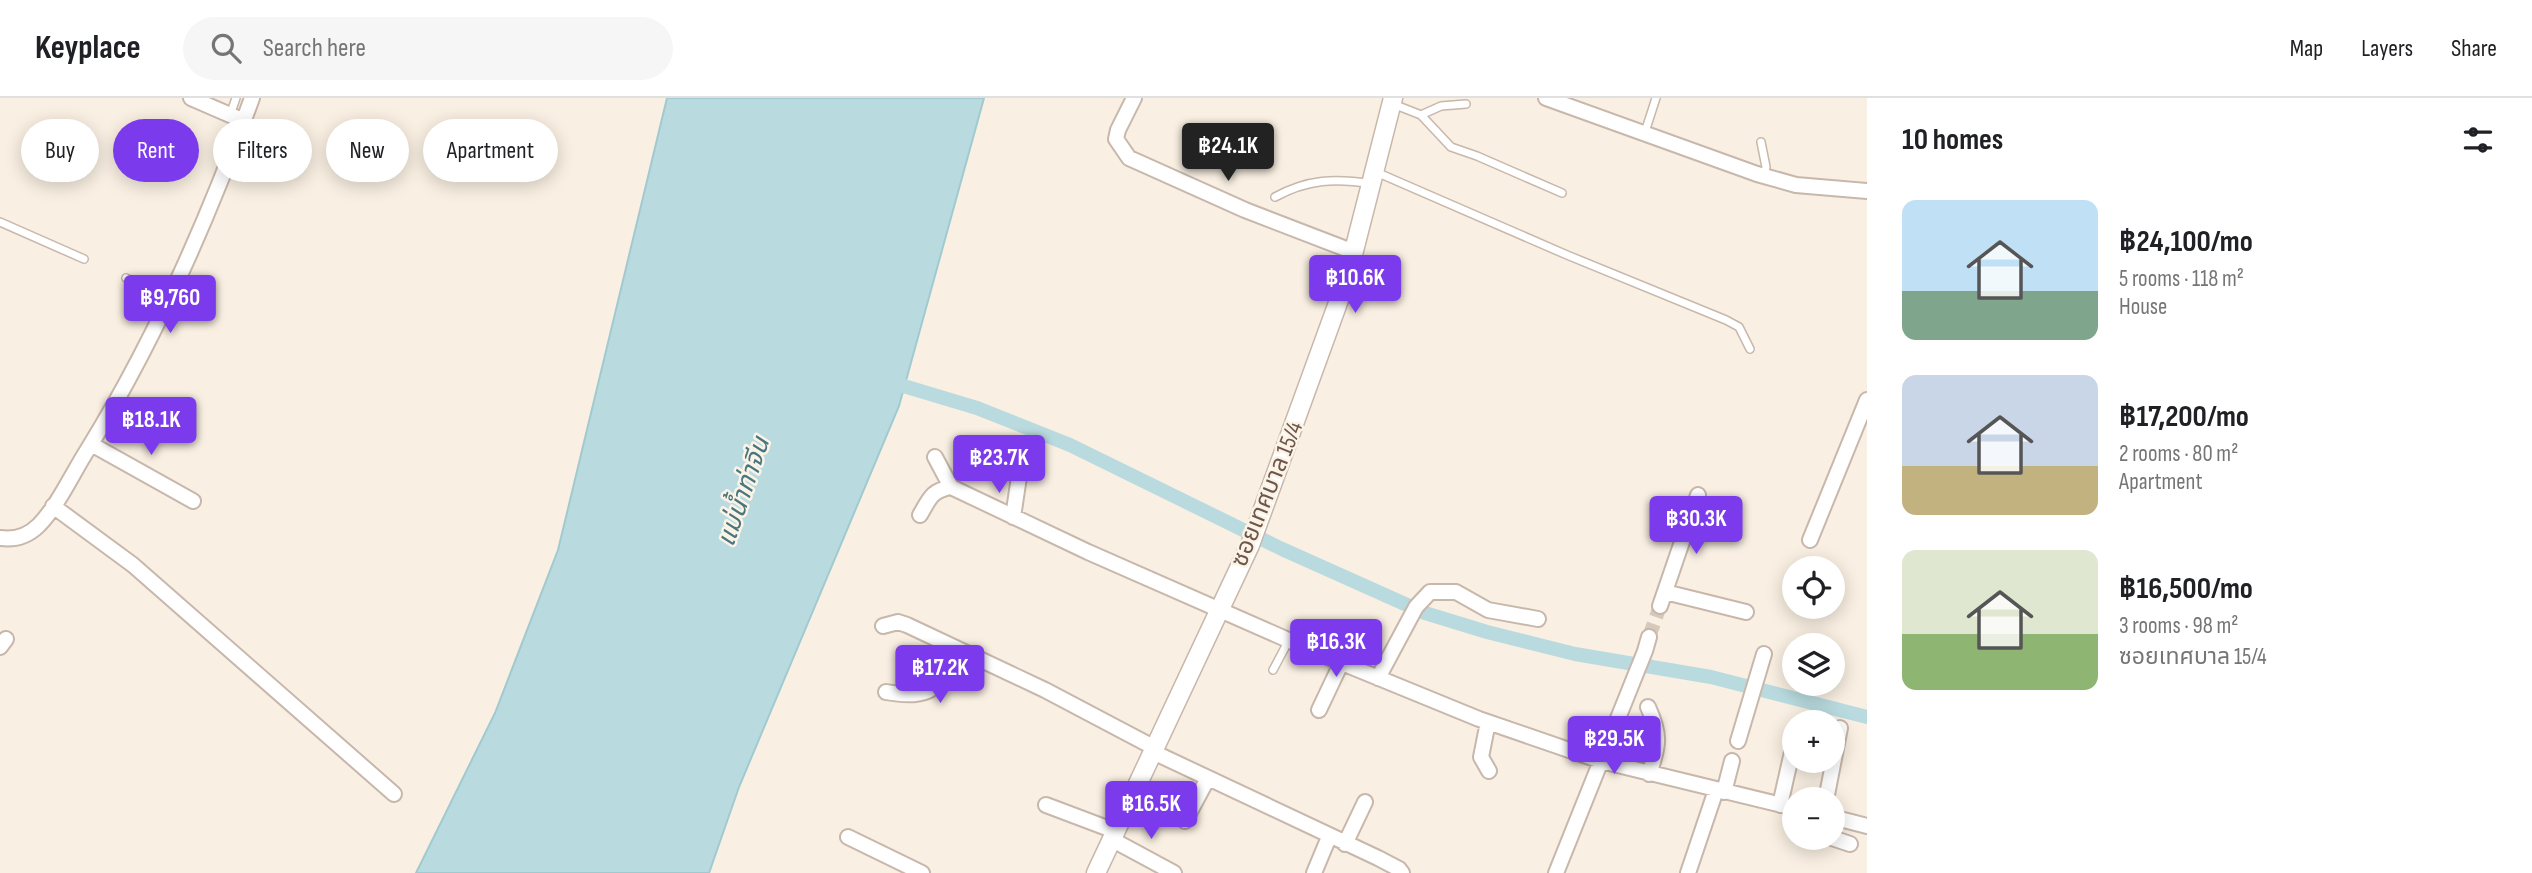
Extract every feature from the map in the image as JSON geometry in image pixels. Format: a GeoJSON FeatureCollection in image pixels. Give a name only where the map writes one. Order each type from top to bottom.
{"type":"FeatureCollection","features":[{"type":"Feature","properties":{"kind":"street"},"geometry":{"type":"LineString","coordinates":[[191,98],[237,118]]}},
{"type":"Feature","properties":{"kind":"street"},"geometry":{"type":"LineString","coordinates":[[7,539],[29,533],[38,526],[91,444],[169,298],[237,118],[252,98]]}},
{"type":"Feature","properties":{"kind":"street"},"geometry":{"type":"LineString","coordinates":[[1134,98],[1116,139],[1129,158],[1245,210],[1354,252]]}},
{"type":"Feature","properties":{"kind":"street"},"geometry":{"type":"LineString","coordinates":[[1546,98],[1764,176],[1796,185],[1867,191]]}},
{"type":"Feature","properties":{"kind":"street","name":"ซอยเทศบาล 15/4"},"geometry":{"type":"LineString","coordinates":[[1096,873],[1250,545],[1322,352],[1354,252],[1393,101]]}},
{"type":"Feature","properties":{"kind":"street"},"geometry":{"type":"LineString","coordinates":[[1810,540],[1867,400]]}},
{"type":"Feature","properties":{"kind":"street"},"geometry":{"type":"LineString","coordinates":[[91,444],[193,501]]}},
{"type":"Feature","properties":{"kind":"street"},"geometry":{"type":"LineString","coordinates":[[935,457],[951,488]]}},
{"type":"Feature","properties":{"kind":"street"},"geometry":{"type":"LineString","coordinates":[[1013,517],[1019,477]]}},
{"type":"Feature","properties":{"kind":"street"},"geometry":{"type":"LineString","coordinates":[[919,515],[939,489],[951,488],[1088,552],[1289,640],[1488,722],[1601,761],[1782,805]]}},
{"type":"Feature","properties":{"kind":"street"},"geometry":{"type":"LineString","coordinates":[[1698,495],[1663,599],[1746,612]]}},
{"type":"Feature","properties":{"kind":"street"},"geometry":{"type":"LineString","coordinates":[[53,506],[133,565],[394,794]]}},
{"type":"Feature","properties":{"kind":"street"},"geometry":{"type":"LineString","coordinates":[[1378,678],[1420,602],[1430,592],[1455,592],[1488,610],[1538,619]]}},
{"type":"Feature","properties":{"kind":"street"},"geometry":{"type":"LineString","coordinates":[[883,626],[898,622],[907,625],[1045,690],[1208,778],[1378,858],[1402,873]]}},
{"type":"Feature","properties":{"kind":"street"},"geometry":{"type":"LineString","coordinates":[[1319,710],[1354,636]]}},
{"type":"Feature","properties":{"kind":"street"},"geometry":{"type":"LineString","coordinates":[[1556,873],[1647,644]]}},
{"type":"Feature","properties":{"kind":"street"},"geometry":{"type":"LineString","coordinates":[[886,692],[914,695],[936,688],[962,651]]}},
{"type":"Feature","properties":{"kind":"street"},"geometry":{"type":"LineString","coordinates":[[1738,741],[1764,654]]}},
{"type":"Feature","properties":{"kind":"street"},"geometry":{"type":"LineString","coordinates":[[1648,707],[1658,737],[1657,750],[1649,774]]}},
{"type":"Feature","properties":{"kind":"street"},"geometry":{"type":"LineString","coordinates":[[1488,722],[1481,757],[1489,771]]}},
{"type":"Feature","properties":{"kind":"street"},"geometry":{"type":"LineString","coordinates":[[1688,873],[1732,761]]}},
{"type":"Feature","properties":{"kind":"street"},"geometry":{"type":"LineString","coordinates":[[1185,821],[1208,778]]}},
{"type":"Feature","properties":{"kind":"street"},"geometry":{"type":"LineString","coordinates":[[1345,844],[1366,802]]}},
{"type":"Feature","properties":{"kind":"street"},"geometry":{"type":"LineString","coordinates":[[1046,805],[1113,835],[1174,873]]}},
{"type":"Feature","properties":{"kind":"street"},"geometry":{"type":"LineString","coordinates":[[1845,820],[1867,826]]}},
{"type":"Feature","properties":{"kind":"street"},"geometry":{"type":"LineString","coordinates":[[848,837],[922,873]]}},
{"type":"Feature","properties":{"kind":"street"},"geometry":{"type":"LineString","coordinates":[[1314,873],[1329,837]]}},
{"type":"Feature","properties":{"kind":"street"},"geometry":{"type":"LineString","coordinates":[[1845,842],[1850,844]]}},
{"type":"Feature","properties":{"kind":"lane"},"geometry":{"type":"LineString","coordinates":[[236,98],[237,118]]}},
{"type":"Feature","properties":{"kind":"lane"},"geometry":{"type":"LineString","coordinates":[[1645,132],[1657,98]]}},
{"type":"Feature","properties":{"kind":"lane"},"geometry":{"type":"LineString","coordinates":[[1393,101],[1421,115],[1451,148],[1477,156],[1562,193]]}},
{"type":"Feature","properties":{"kind":"lane"},"geometry":{"type":"LineString","coordinates":[[1421,115],[1451,103],[1466,104]]}},
{"type":"Feature","properties":{"kind":"lane"},"geometry":{"type":"LineString","coordinates":[[1761,142],[1766,167],[1764,176]]}},
{"type":"Feature","properties":{"kind":"lane"},"geometry":{"type":"LineString","coordinates":[[1275,197],[1297,185],[1374,178],[1726,320],[1738,327],[1749,349]]}},
{"type":"Feature","properties":{"kind":"lane"},"geometry":{"type":"LineString","coordinates":[[0,222],[84,259]]}},
{"type":"Feature","properties":{"kind":"lane"},"geometry":{"type":"LineString","coordinates":[[126,278],[169,298]]}},
{"type":"Feature","properties":{"kind":"lane"},"geometry":{"type":"LineString","coordinates":[[1273,670],[1289,640]]}},
{"type":"Feature","properties":{"kind":"water","name":"แม่น้ำท่าจีน"},"geometry":{"type":"Polygon","coordinates":[[[667,98],[984,98],[899,406],[739,787],[709,873],[416,873],[495,713],[558,550],[667,98]]]}},
{"type":"Feature","properties":{"kind":"waterway"},"geometry":{"type":"LineString","coordinates":[[887,381],[977,408],[1070,445],[1282,549],[1425,613],[1575,654],[1711,677],[1867,717]]}},
{"type":"Feature","properties":{"kind":"tunnel"},"geometry":{"type":"LineString","coordinates":[[1649,637],[1660,606]]}}]}
